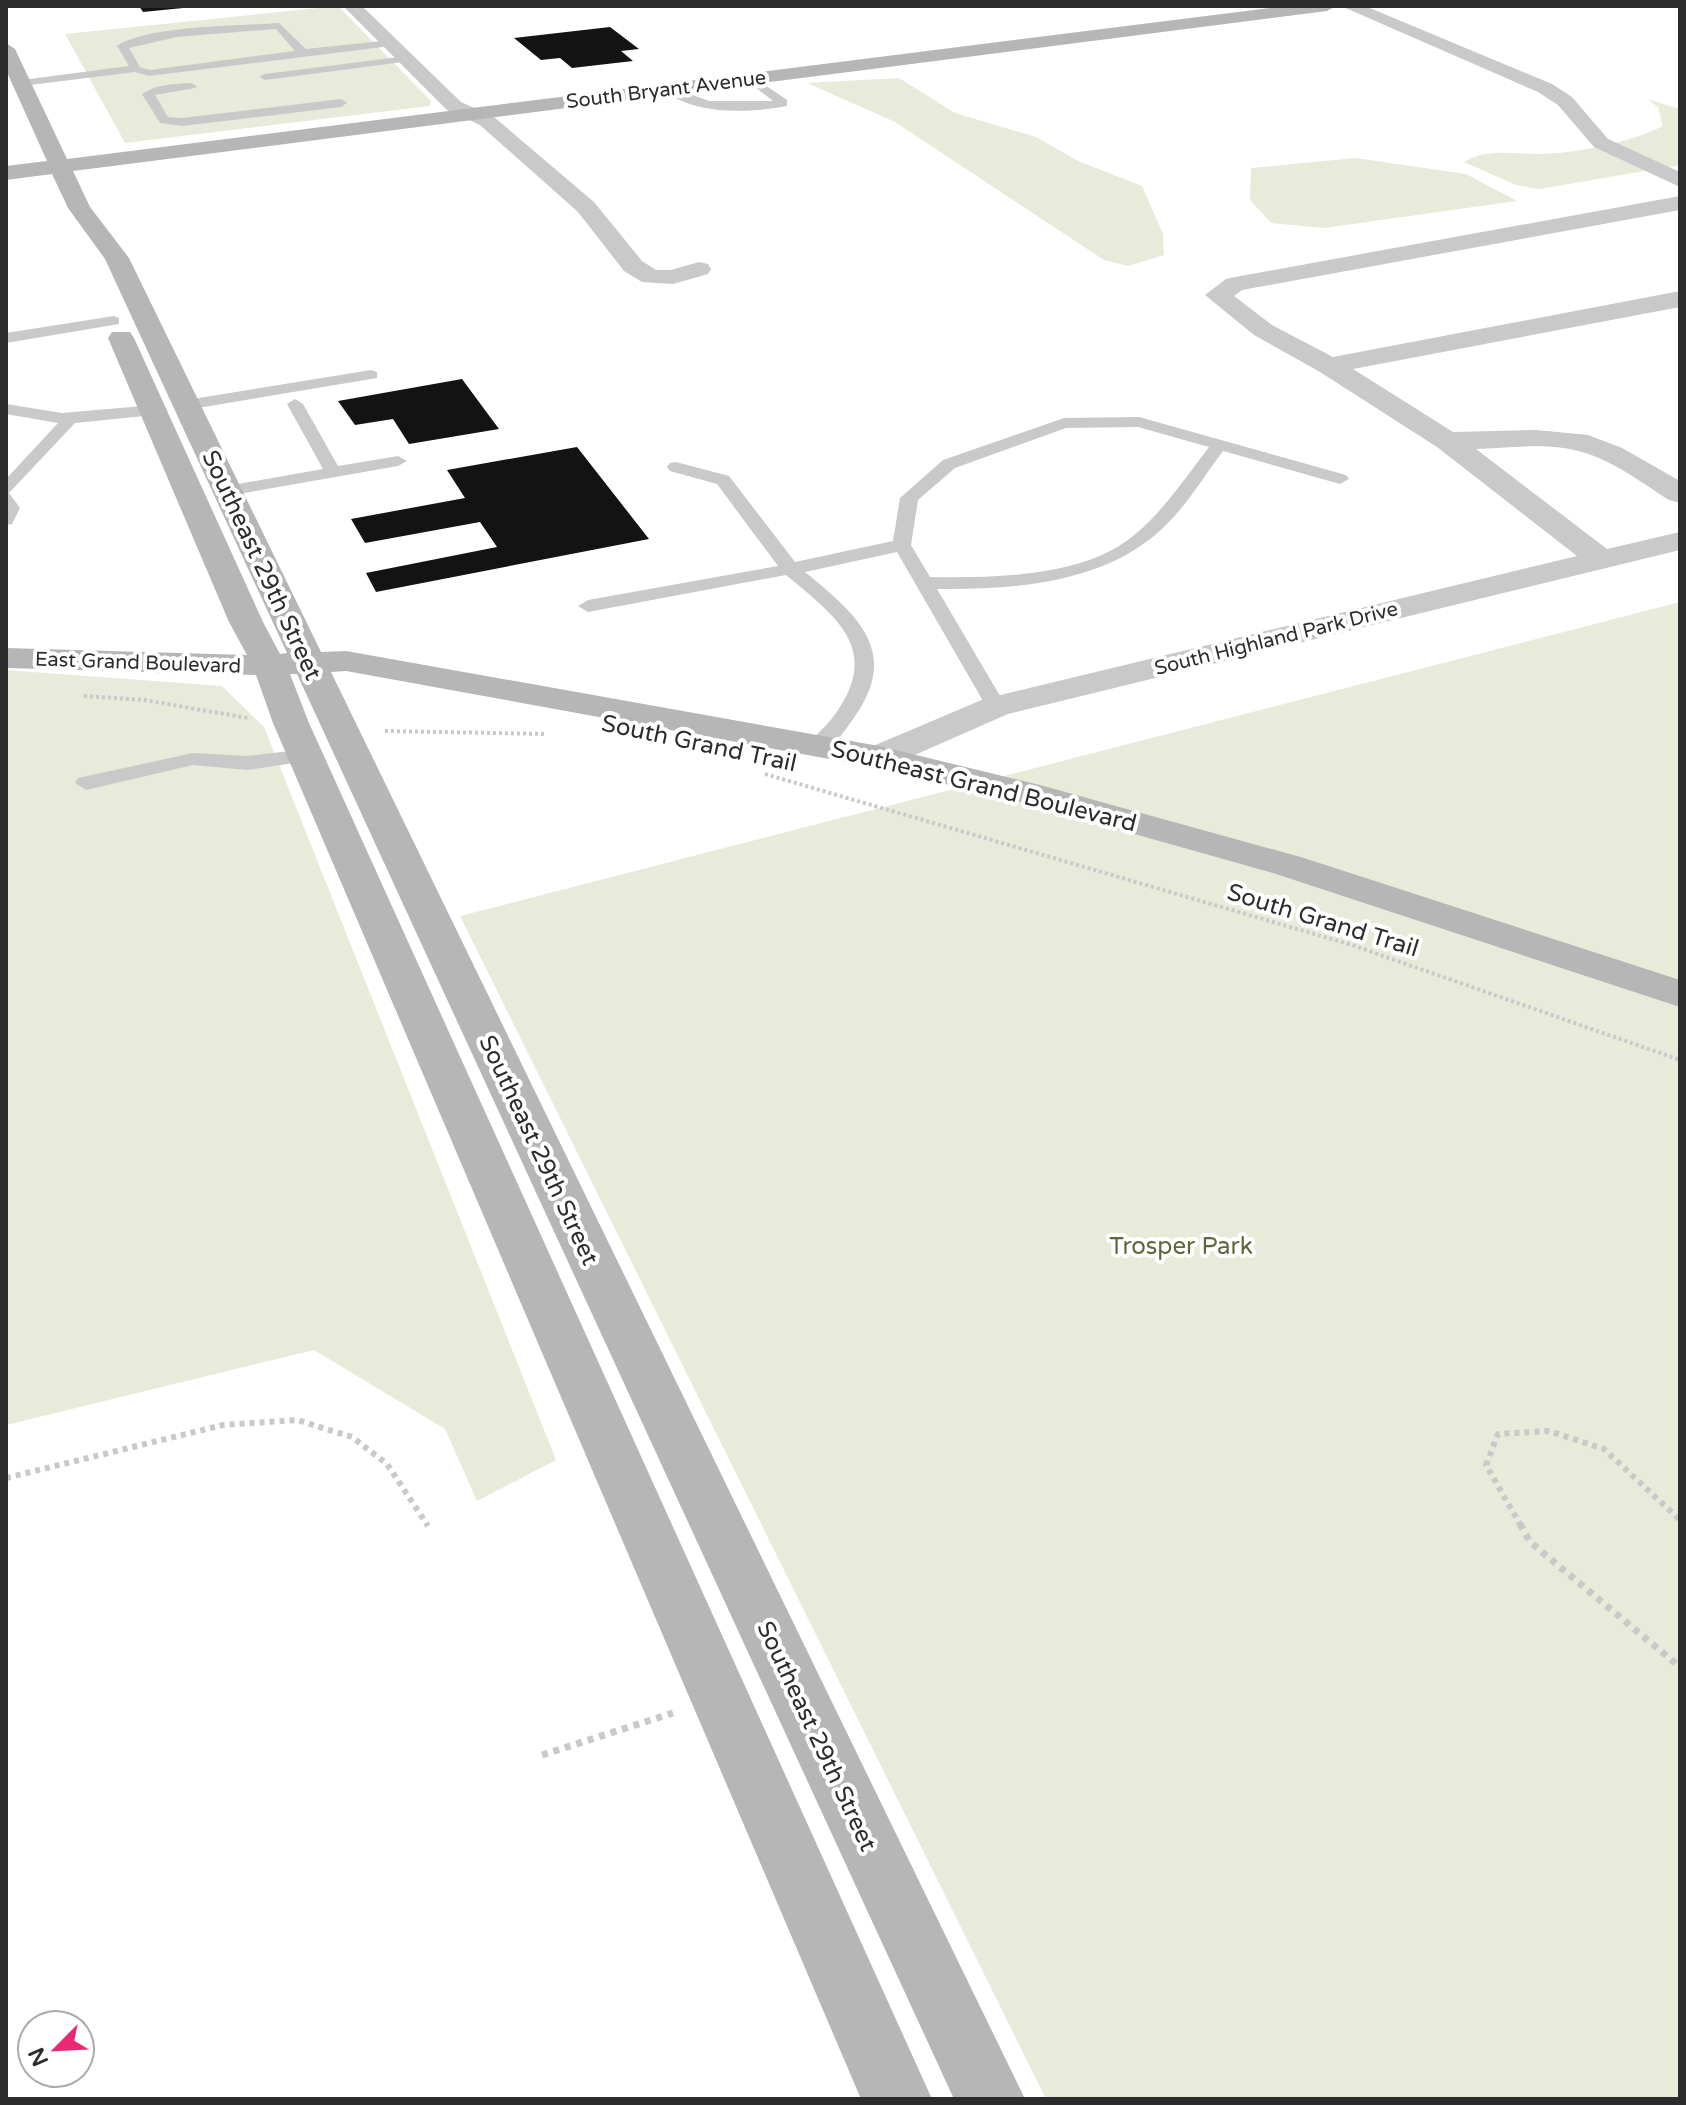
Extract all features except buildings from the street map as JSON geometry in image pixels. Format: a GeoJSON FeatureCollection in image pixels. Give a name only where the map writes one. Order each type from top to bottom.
{"type":"FeatureCollection","features":[{"type":"Feature","properties":{"kind":"main road","name":"South Bryant Avenue"},"geometry":{"type":"LineString","coordinates":[[6,173],[62,166],[340,101],[470,113],[1327,6]]}},
{"type":"Feature","properties":{"kind":"main road","name":"Southeast 29th Street"},"geometry":{"type":"LineString","coordinates":[[6,49],[79,208],[84,249]]}},
{"type":"Feature","properties":{"kind":"main road","name":"Southeast 29th Street"},"geometry":{"type":"LineString","coordinates":[[79,208],[117,258],[308,663],[312,736],[720,1698],[897,2099]]}},
{"type":"Feature","properties":{"kind":"main road","name":"Southeast 29th Street"},"geometry":{"type":"LineString","coordinates":[[108,309],[246,622],[312,736],[990,2099]]}},
{"type":"Feature","properties":{"kind":"main road"},"geometry":{"type":"LineString","coordinates":[[154,410],[186,405]]}},
{"type":"Feature","properties":{"kind":"main road","name":"East Grand Boulevard"},"geometry":{"type":"LineString","coordinates":[[6,658],[269,665]]}},
{"type":"Feature","properties":{"kind":"main road","name":"Southeast Grand Boulevard"},"geometry":{"type":"LineString","coordinates":[[269,665],[346,661],[879,757],[1040,796],[1290,866],[1680,994]]}},
{"type":"Feature","properties":{"kind":"street"},"geometry":{"type":"LineString","coordinates":[[352,6],[454,106],[487,121],[586,207],[633,266],[651,277],[673,277],[699,269]]}},
{"type":"Feature","properties":{"kind":"street"},"geometry":{"type":"LineString","coordinates":[[1350,6],[1545,88],[1565,101],[1601,143],[1680,180]]}},
{"type":"Feature","properties":{"kind":"street"},"geometry":{"type":"LineString","coordinates":[[1601,560],[1447,441],[1329,366],[1263,330],[1217,295],[1235,284],[1680,203]]}},
{"type":"Feature","properties":{"kind":"street"},"geometry":{"type":"LineString","coordinates":[[1329,366],[1680,299]]}},
{"type":"Feature","properties":{"kind":"street"},"geometry":{"type":"LineString","coordinates":[[1447,441],[1544,438],[1588,444],[1680,494]]}},
{"type":"Feature","properties":{"kind":"street","name":"South Highland Park Drive"},"geometry":{"type":"LineString","coordinates":[[879,757],[996,706],[1680,541]]}},
{"type":"Feature","properties":{"kind":"lane"},"geometry":{"type":"LineString","coordinates":[[22,83],[136,69],[149,73],[279,26],[303,53]]}},
{"type":"Feature","properties":{"kind":"lane"},"geometry":{"type":"LineString","coordinates":[[136,69],[123,46],[134,41],[303,53],[391,43]]}},
{"type":"Feature","properties":{"kind":"lane"},"geometry":{"type":"LineString","coordinates":[[200,85],[157,90],[148,94],[164,120],[182,122],[246,114],[340,101],[407,59]]}},
{"type":"Feature","properties":{"kind":"lane"},"geometry":{"type":"LineString","coordinates":[[669,89],[677,95],[738,109],[783,103],[750,78]]}},
{"type":"Feature","properties":{"kind":"lane"},"geometry":{"type":"LineString","coordinates":[[244,80],[340,101]]}},
{"type":"Feature","properties":{"kind":"lane"},"geometry":{"type":"LineString","coordinates":[[221,109],[242,110],[246,114]]}},
{"type":"Feature","properties":{"kind":"lane"},"geometry":{"type":"LineString","coordinates":[[182,122],[194,112]]}},
{"type":"Feature","properties":{"kind":"lane"},"geometry":{"type":"LineString","coordinates":[[6,338],[108,309]]}},
{"type":"Feature","properties":{"kind":"lane"},"geometry":{"type":"LineString","coordinates":[[186,405],[371,375]]}},
{"type":"Feature","properties":{"kind":"lane"},"geometry":{"type":"LineString","coordinates":[[295,404],[333,472]]}},
{"type":"Feature","properties":{"kind":"lane"},"geometry":{"type":"LineString","coordinates":[[6,409],[41,419],[89,420],[154,410]]}},
{"type":"Feature","properties":{"kind":"lane"},"geometry":{"type":"LineString","coordinates":[[6,489],[70,419]]}},
{"type":"Feature","properties":{"kind":"lane"},"geometry":{"type":"LineString","coordinates":[[996,706],[902,545],[909,498],[949,464],[1064,423],[1139,422],[1340,479]]}},
{"type":"Feature","properties":{"kind":"lane"},"geometry":{"type":"LineString","coordinates":[[923,583],[985,584],[1073,570],[1119,554],[1161,520],[1219,445]]}},
{"type":"Feature","properties":{"kind":"lane"},"geometry":{"type":"LineString","coordinates":[[227,491],[398,461]]}},
{"type":"Feature","properties":{"kind":"lane"},"geometry":{"type":"LineString","coordinates":[[676,467],[723,480],[790,569],[831,604],[862,641],[865,676],[849,712],[818,746]]}},
{"type":"Feature","properties":{"kind":"lane"},"geometry":{"type":"LineString","coordinates":[[6,498],[11,508],[6,520]]}},
{"type":"Feature","properties":{"kind":"lane"},"geometry":{"type":"LineString","coordinates":[[588,606],[902,545]]}},
{"type":"Feature","properties":{"kind":"lane"},"geometry":{"type":"LineString","coordinates":[[86,783],[193,759],[247,763],[312,736]]}},
{"type":"Feature","properties":{"kind":"path"},"geometry":{"type":"LineString","coordinates":[[83,696],[144,700],[312,736],[562,734]]}},
{"type":"Feature","properties":{"kind":"path","name":"South Grand Trail"},"geometry":{"type":"LineString","coordinates":[[759,773],[1352,945],[1680,1060]]}},
{"type":"Feature","properties":{"kind":"path"},"geometry":{"type":"LineString","coordinates":[[6,1478],[223,1425],[297,1420],[352,1437],[387,1464],[428,1526]]}},
{"type":"Feature","properties":{"kind":"path"},"geometry":{"type":"LineString","coordinates":[[1680,1520],[1604,1449],[1549,1431],[1498,1434],[1486,1465],[1530,1542],[1680,1667]]}},
{"type":"Feature","properties":{"kind":"path"},"geometry":{"type":"LineString","coordinates":[[542,1755],[720,1698]]}},
{"type":"Feature","properties":{"kind":"green space"},"geometry":{"type":"Polygon","coordinates":[[[338,6],[431,101],[430,106],[125,143],[65,34],[338,6]]]}},
{"type":"Feature","properties":{"kind":"green space"},"geometry":{"type":"Polygon","coordinates":[[[899,78],[955,113],[1036,137],[1078,161],[1142,186],[1163,234],[1164,255],[1128,266],[1104,260],[895,122],[807,83],[899,78]]]}},
{"type":"Feature","properties":{"kind":"green space"},"geometry":{"type":"Polygon","coordinates":[[[1647,99],[1680,109],[1680,165],[1539,189],[1516,185],[1464,162],[1493,153],[1573,151],[1635,137],[1663,126],[1658,107],[1647,99]]]}},
{"type":"Feature","properties":{"kind":"green space"},"geometry":{"type":"Polygon","coordinates":[[[1355,158],[1466,174],[1517,201],[1324,228],[1271,223],[1250,200],[1251,168],[1355,158]]]}},
{"type":"Feature","properties":{"kind":"green space","name":"Trosper Park"},"geometry":{"type":"Polygon","coordinates":[[[1680,602],[1680,2099],[1046,2099],[460,916],[1680,602]]]}},
{"type":"Feature","properties":{"kind":"green space"},"geometry":{"type":"Polygon","coordinates":[[[6,670],[222,686],[264,727],[556,1460],[477,1501],[445,1429],[314,1350],[6,1425],[6,670]]]}}]}
